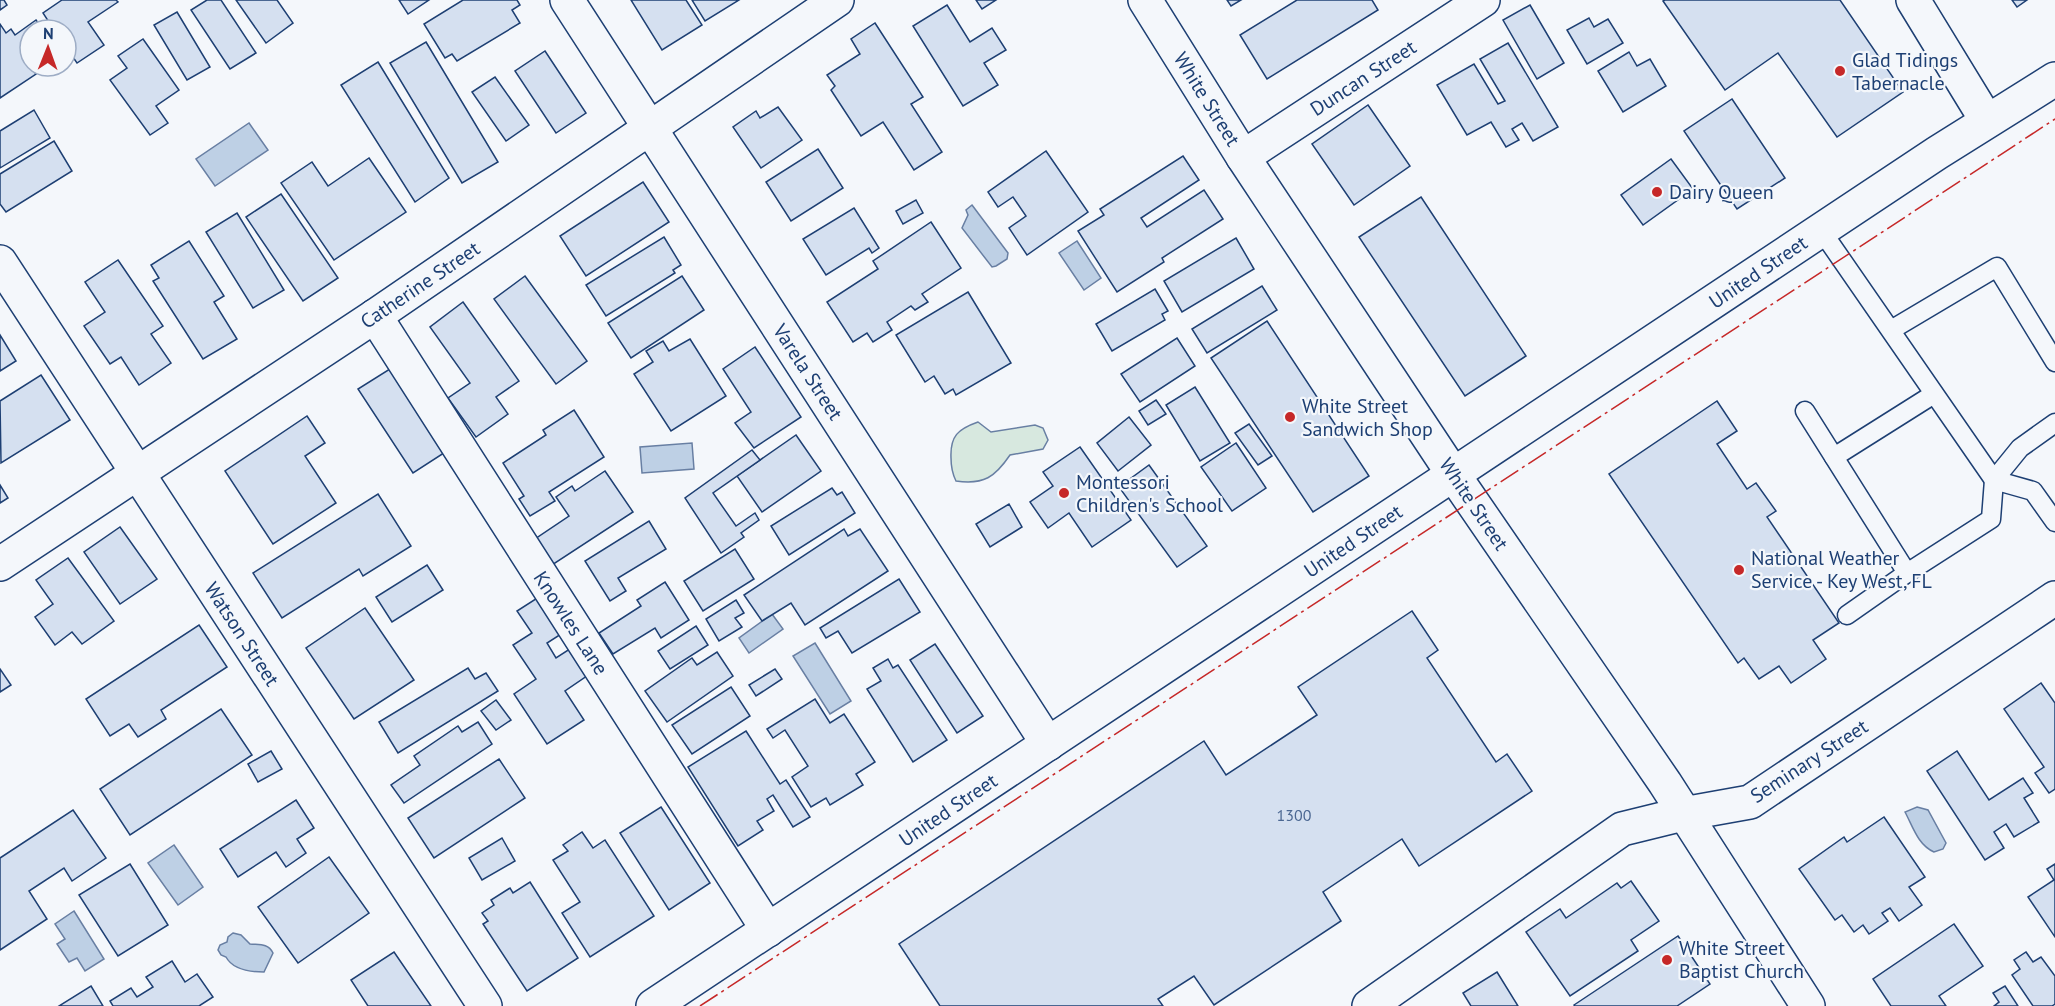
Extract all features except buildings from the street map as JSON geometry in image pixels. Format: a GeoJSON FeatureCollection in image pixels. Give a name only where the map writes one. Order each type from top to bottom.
{"type":"FeatureCollection","features":[{"type":"Feature","properties":{"kind":"street","name":"Varela Street"},"geometry":{"type":"LineString","coordinates":[[567,0],[1048,744]]}},
{"type":"Feature","properties":{"kind":"street","name":"Catherine Street"},"geometry":{"type":"LineString","coordinates":[[0,564],[375,316],[837,0]]}},
{"type":"Feature","properties":{"kind":"street","name":"White Street"},"geometry":{"type":"LineString","coordinates":[[1145,0],[1243,157],[1453,474],[1665,783],[1808,1006]]}},
{"type":"Feature","properties":{"kind":"street","name":"Duncan Street"},"geometry":{"type":"LineString","coordinates":[[1243,157],[1483,0]]}},
{"type":"Feature","properties":{"kind":"street"},"geometry":{"type":"LineString","coordinates":[[1913,0],[1987,121]]}},
{"type":"Feature","properties":{"kind":"street","name":"United Street"},"geometry":{"type":"LineString","coordinates":[[653,1006],[1821,230],[2055,79]]}},
{"type":"Feature","properties":{"kind":"street","name":"Watson Street"},"geometry":{"type":"LineString","coordinates":[[0,262],[485,1006]]}},
{"type":"Feature","properties":{"kind":"street","name":"Knowles Lane"},"geometry":{"type":"LineString","coordinates":[[375,316],[768,930]]}},
{"type":"Feature","properties":{"kind":"street","name":"Seminary Street"},"geometry":{"type":"LineString","coordinates":[[1370,1006],[1622,828],[1750,802],[2055,598]]}},
{"type":"Feature","properties":{"kind":"lane"},"geometry":{"type":"LineString","coordinates":[[1821,230],[1994,480],[2033,491],[2055,522]]}},
{"type":"Feature","properties":{"kind":"lane"},"geometry":{"type":"LineString","coordinates":[[1891,330],[1997,267],[2055,362]]}},
{"type":"Feature","properties":{"kind":"lane"},"geometry":{"type":"LineString","coordinates":[[1834,457],[1934,394]]}},
{"type":"Feature","properties":{"kind":"lane"},"geometry":{"type":"LineString","coordinates":[[1805,411],[1907,573]]}},
{"type":"Feature","properties":{"kind":"lane"},"geometry":{"type":"LineString","coordinates":[[1847,615],[1990,519],[1994,480],[2020,448],[2055,423]]}},
{"type":"Feature","properties":{"kind":"shaded area"},"geometry":{"type":"Polygon","coordinates":[[[978,422],[991,432],[1035,425],[1043,428],[1048,440],[1043,449],[1010,455],[988,478],[974,482],[956,481],[951,461],[952,444],[960,431],[978,422]]]}},
{"type":"Feature","properties":{"kind":"water"},"geometry":{"type":"Polygon","coordinates":[[[249,123],[268,150],[215,186],[196,159],[249,123]]]}},
{"type":"Feature","properties":{"kind":"water"},"geometry":{"type":"Polygon","coordinates":[[[972,205],[1008,253],[1007,259],[996,266],[992,267],[962,228],[968,215],[966,210],[972,205]]]}},
{"type":"Feature","properties":{"kind":"water"},"geometry":{"type":"Polygon","coordinates":[[[1077,241],[1101,278],[1084,290],[1059,253],[1077,241]]]}},
{"type":"Feature","properties":{"kind":"water"},"geometry":{"type":"Polygon","coordinates":[[[692,443],[694,469],[642,473],[640,447],[692,443]]]}},
{"type":"Feature","properties":{"kind":"water"},"geometry":{"type":"Polygon","coordinates":[[[772,614],[783,629],[749,653],[739,638],[772,614]]]}},
{"type":"Feature","properties":{"kind":"water"},"geometry":{"type":"Polygon","coordinates":[[[815,643],[851,701],[830,714],[793,656],[815,643]]]}},
{"type":"Feature","properties":{"kind":"water"},"geometry":{"type":"Polygon","coordinates":[[[1917,807],[1928,810],[1946,843],[1943,849],[1934,852],[1928,849],[1916,835],[1905,812],[1917,807]]]}},
{"type":"Feature","properties":{"kind":"water"},"geometry":{"type":"Polygon","coordinates":[[[174,845],[203,887],[178,905],[148,863],[174,845]]]}},
{"type":"Feature","properties":{"kind":"water"},"geometry":{"type":"Polygon","coordinates":[[[74,911],[104,959],[85,971],[77,958],[69,962],[57,944],[65,939],[55,924],[74,911]]]}},
{"type":"Feature","properties":{"kind":"water"},"geometry":{"type":"Polygon","coordinates":[[[233,933],[241,935],[250,944],[263,945],[271,950],[273,953],[264,972],[248,971],[237,967],[221,955],[218,950],[220,945],[227,942],[228,937],[233,933]]]}},
{"type":"Feature","properties":{"kind":"power"},"geometry":{"type":"LineString","coordinates":[[700,1006],[2055,119]]}},
{"type":"Feature","properties":{"kind":"place","name":"Glad Tidings Tabernacle"},"geometry":{"type":"Point","coordinates":[1840,71]}},
{"type":"Feature","properties":{"kind":"place","name":"Dairy Queen"},"geometry":{"type":"Point","coordinates":[1657,192]}},
{"type":"Feature","properties":{"kind":"place","name":"White Street Sandwich Shop"},"geometry":{"type":"Point","coordinates":[1290,417]}},
{"type":"Feature","properties":{"kind":"place","name":"Montessori Children's School"},"geometry":{"type":"Point","coordinates":[1064,493]}},
{"type":"Feature","properties":{"kind":"place","name":"National Weather Service - Key West, FL"},"geometry":{"type":"Point","coordinates":[1739,570]}},
{"type":"Feature","properties":{"kind":"place","name":"White Street Baptist Church"},"geometry":{"type":"Point","coordinates":[1667,960]}}]}
